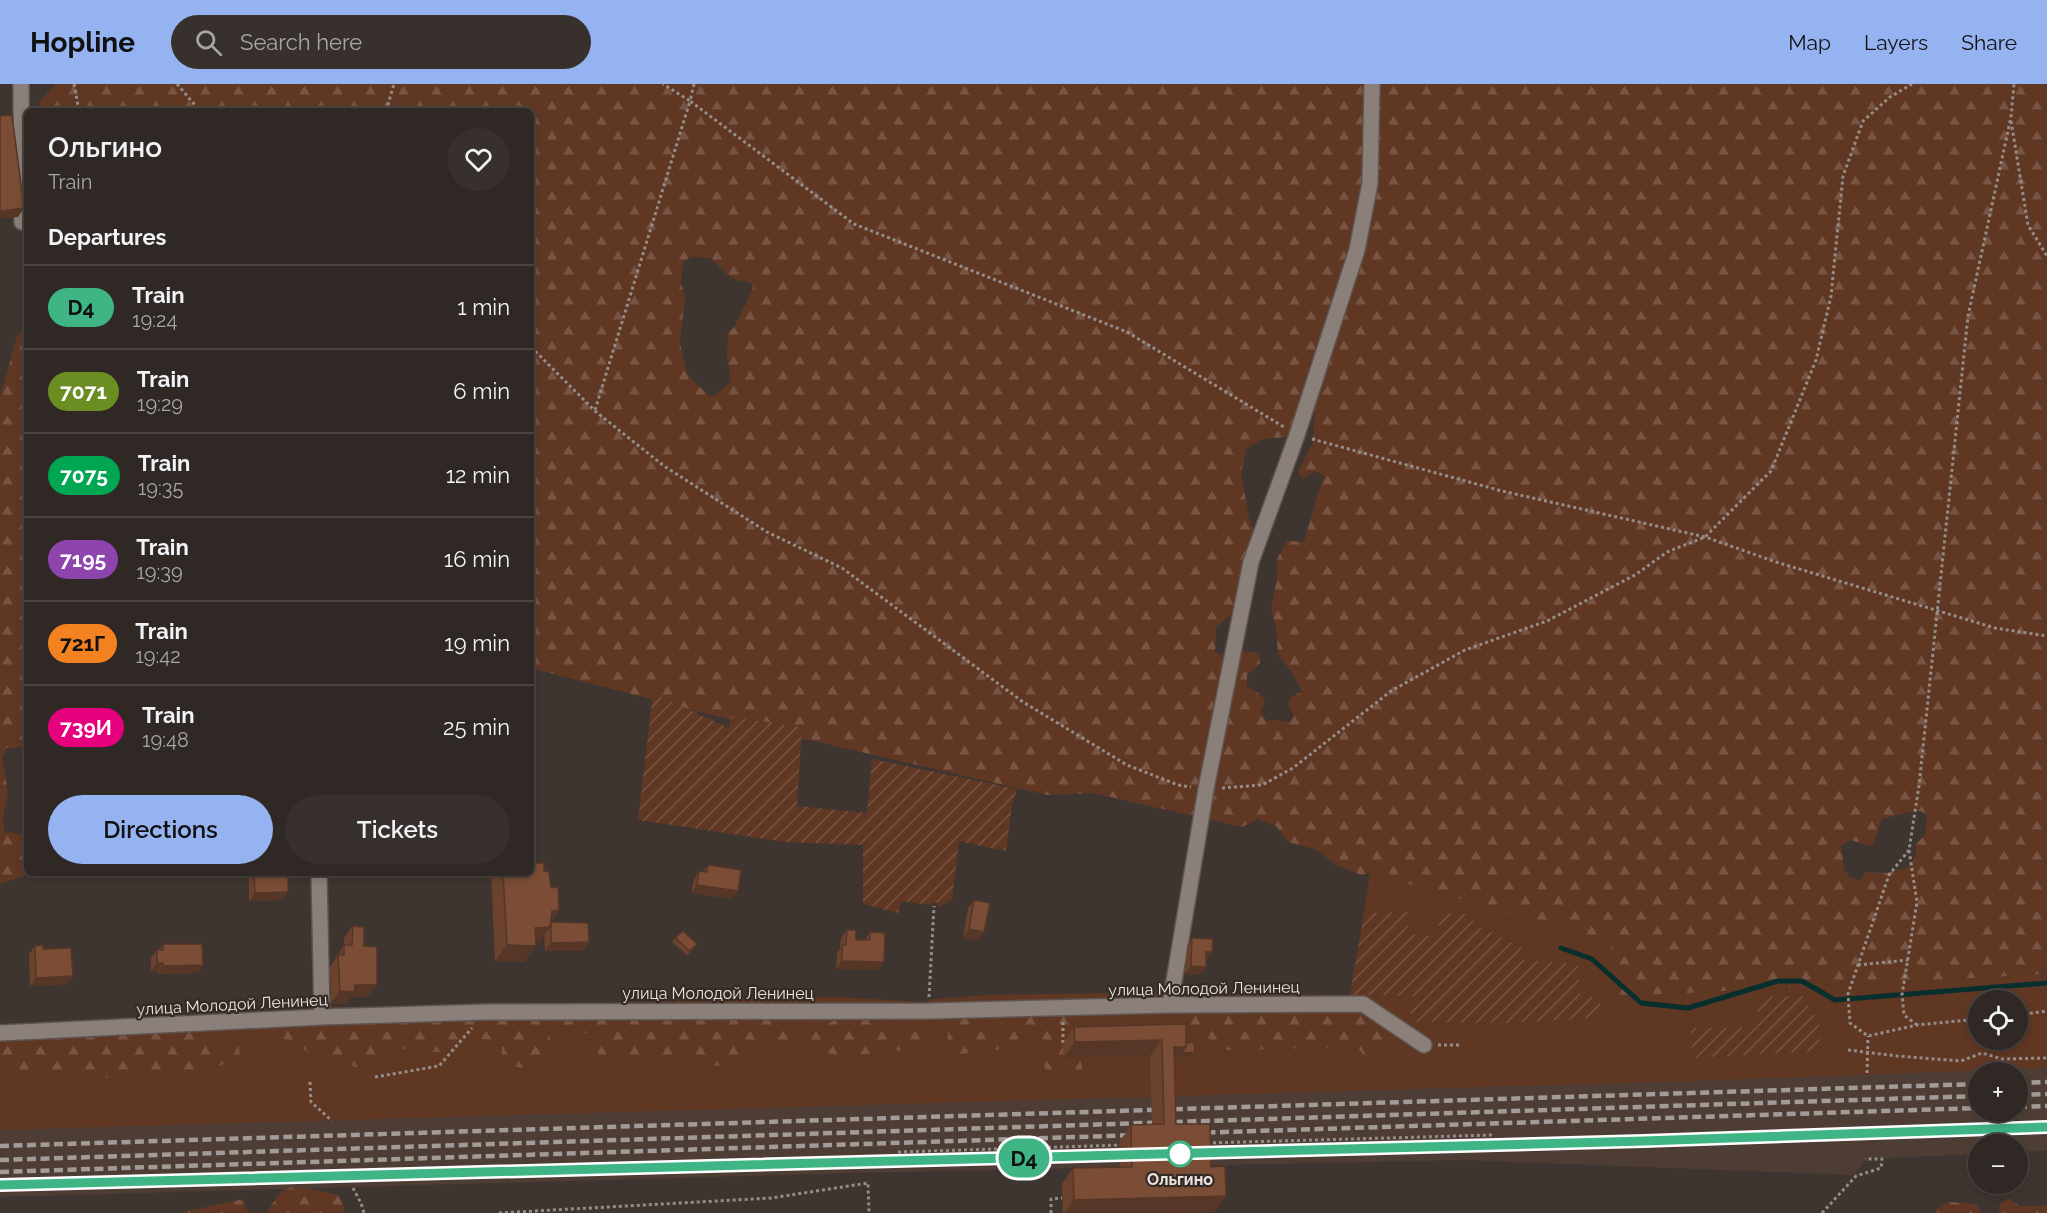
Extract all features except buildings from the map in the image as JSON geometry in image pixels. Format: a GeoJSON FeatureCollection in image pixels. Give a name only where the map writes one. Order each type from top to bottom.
{"type":"FeatureCollection","features":[{"type":"Feature","properties":{"kind":"street"},"geometry":{"type":"LineString","coordinates":[[21,84],[22,222]]}},
{"type":"Feature","properties":{"kind":"street"},"geometry":{"type":"LineString","coordinates":[[1170,1005],[1206,789],[1251,562],[1297,435],[1357,250],[1370,183],[1372,84]]}},
{"type":"Feature","properties":{"kind":"street"},"geometry":{"type":"LineString","coordinates":[[319,876],[322,1017]]}},
{"type":"Feature","properties":{"kind":"street","name":"улица Молодой Ленинец"},"geometry":{"type":"LineString","coordinates":[[0,1033],[322,1017],[486,1012],[929,1011],[1170,1005],[1363,1005],[1424,1046]]}},
{"type":"Feature","properties":{"kind":"path"},"geometry":{"type":"LineString","coordinates":[[74,84],[78,108]]}},
{"type":"Feature","properties":{"kind":"path"},"geometry":{"type":"LineString","coordinates":[[177,84],[197,108]]}},
{"type":"Feature","properties":{"kind":"path"},"geometry":{"type":"LineString","coordinates":[[387,108],[394,84]]}},
{"type":"Feature","properties":{"kind":"path"},"geometry":{"type":"LineString","coordinates":[[663,84],[690,101],[854,224],[1127,332],[1297,435],[1502,491],[1705,537],[1776,562],[1995,628],[2047,636]]}},
{"type":"Feature","properties":{"kind":"path"},"geometry":{"type":"LineString","coordinates":[[595,411],[694,84]]}},
{"type":"Feature","properties":{"kind":"path"},"geometry":{"type":"LineString","coordinates":[[534,350],[595,411],[664,466],[767,532],[842,568],[1032,708],[1127,765],[1178,785],[1206,789],[1262,785],[1293,768],[1391,692],[1465,650],[1547,621],[1635,575],[1667,552],[1705,537],[1771,471],[1816,360],[1829,306],[1843,176],[1863,122],[1890,97],[1912,84]]}},
{"type":"Feature","properties":{"kind":"path"},"geometry":{"type":"LineString","coordinates":[[1917,1025],[1904,1015],[1902,995],[1917,902],[1909,850],[1919,786],[1968,316],[2011,117],[2014,84]]}},
{"type":"Feature","properties":{"kind":"path"},"geometry":{"type":"LineString","coordinates":[[2011,117],[2028,225],[2047,256]]}},
{"type":"Feature","properties":{"kind":"path"},"geometry":{"type":"LineString","coordinates":[[1909,850],[1889,875],[1848,994],[1850,1023],[1868,1036],[1917,1025],[1968,1020]]}},
{"type":"Feature","properties":{"kind":"path"},"geometry":{"type":"LineString","coordinates":[[929,1011],[934,906]]}},
{"type":"Feature","properties":{"kind":"path"},"geometry":{"type":"LineString","coordinates":[[1858,965],[1908,960]]}},
{"type":"Feature","properties":{"kind":"path"},"geometry":{"type":"LineString","coordinates":[[1063,1008],[1063,1050]]}},
{"type":"Feature","properties":{"kind":"path"},"geometry":{"type":"LineString","coordinates":[[2028,1014],[2047,1011]]}},
{"type":"Feature","properties":{"kind":"path"},"geometry":{"type":"LineString","coordinates":[[375,1077],[439,1066],[486,1012]]}},
{"type":"Feature","properties":{"kind":"path"},"geometry":{"type":"LineString","coordinates":[[1867,1073],[1868,1036]]}},
{"type":"Feature","properties":{"kind":"path"},"geometry":{"type":"LineString","coordinates":[[1424,1046],[1462,1045]]}},
{"type":"Feature","properties":{"kind":"path"},"geometry":{"type":"LineString","coordinates":[[1848,1050],[1961,1061],[1982,1053],[2002,1059],[2047,1058]]}},
{"type":"Feature","properties":{"kind":"path"},"geometry":{"type":"LineString","coordinates":[[310,1082],[311,1102],[332,1121]]}},
{"type":"Feature","properties":{"kind":"path"},"geometry":{"type":"LineString","coordinates":[[1205,1143],[1493,1135]]}},
{"type":"Feature","properties":{"kind":"path"},"geometry":{"type":"LineString","coordinates":[[898,1152],[1130,1145]]}},
{"type":"Feature","properties":{"kind":"path"},"geometry":{"type":"LineString","coordinates":[[1822,1213],[1856,1176],[1881,1168],[1882,1159],[1864,1159]]}},
{"type":"Feature","properties":{"kind":"path"},"geometry":{"type":"LineString","coordinates":[[499,1213],[771,1198],[868,1183],[869,1213]]}},
{"type":"Feature","properties":{"kind":"path"},"geometry":{"type":"LineString","coordinates":[[352,1188],[364,1213]]}},
{"type":"Feature","properties":{"kind":"path"},"geometry":{"type":"LineString","coordinates":[[1051,1213],[1051,1199],[1062,1198]]}},
{"type":"Feature","properties":{"kind":"shaded area"},"geometry":{"type":"Polygon","coordinates":[[[2047,1068],[2047,1151],[2028,1152],[2028,1134],[1968,1134],[1968,1154],[1865,1159],[1854,1175],[1464,1160],[850,1173],[0,1197],[0,1130],[1693,1081],[1968,1071],[1968,1122],[2028,1122],[2028,1069],[2047,1068]]]}},
{"type":"Feature","properties":{"kind":"green space"},"geometry":{"type":"Polygon","coordinates":[[[56,84],[2047,84],[2047,974],[1612,997],[1611,942],[1370,873],[1361,875],[1338,866],[1315,849],[1288,842],[1276,826],[1258,819],[1242,827],[1093,793],[1047,795],[805,739],[534,669],[534,108],[39,108],[39,102],[56,84]],[[691,257],[683,262],[681,283],[685,296],[680,343],[687,374],[708,395],[715,396],[731,381],[727,356],[728,333],[735,326],[753,287],[751,282],[744,282],[729,275],[711,258],[691,257]],[[1303,410],[1286,437],[1262,439],[1246,449],[1241,473],[1249,519],[1254,530],[1231,615],[1216,627],[1215,653],[1222,655],[1228,649],[1259,653],[1260,663],[1247,675],[1247,687],[1256,691],[1265,700],[1261,713],[1267,721],[1289,722],[1294,716],[1288,705],[1290,698],[1302,691],[1278,654],[1276,628],[1271,608],[1277,579],[1277,559],[1287,541],[1304,542],[1325,476],[1314,471],[1303,479],[1298,472],[1313,442],[1314,414],[1303,410]],[[1917,810],[1882,819],[1873,845],[1851,840],[1841,845],[1844,869],[1850,878],[1861,880],[1866,872],[1886,873],[1907,868],[1916,855],[1916,844],[1925,835],[1927,814],[1917,810]]]}},
{"type":"Feature","properties":{"kind":"green space"},"geometry":{"type":"Polygon","coordinates":[[[24,328],[24,746],[6,748],[2,756],[8,794],[3,815],[4,832],[24,835],[24,876],[0,884],[0,396],[17,337],[24,328]]]}},
{"type":"Feature","properties":{"kind":"green space"},"geometry":{"type":"Polygon","coordinates":[[[653,693],[729,728],[731,717],[802,727],[797,806],[867,813],[872,759],[1017,789],[1012,805],[1006,851],[959,841],[952,899],[938,908],[938,903],[931,902],[931,905],[901,901],[898,913],[863,904],[863,845],[785,842],[638,820],[653,693]]]}},
{"type":"Feature","properties":{"kind":"green space"},"geometry":{"type":"Polygon","coordinates":[[[1370,873],[1611,942],[1612,997],[2047,974],[2047,1068],[2028,1069],[2028,1062],[1968,1062],[1968,1071],[1693,1081],[0,1130],[0,1067],[211,1069],[240,1058],[222,1044],[213,1032],[191,1031],[27,1040],[0,1044],[0,1025],[310,1009],[315,1002],[327,1002],[332,1007],[490,1006],[835,997],[924,1002],[934,999],[985,995],[1178,992],[1186,996],[1258,994],[1413,996],[1411,1012],[1416,1022],[1510,1023],[1597,1018],[1580,996],[1520,960],[1522,948],[1477,925],[1467,914],[1439,921],[1437,935],[1430,936],[1407,934],[1409,912],[1364,913],[1370,873]],[[1079,1012],[1000,1026],[981,1033],[1004,1049],[1024,1035],[1045,1040],[1049,1052],[1079,1012]],[[776,1013],[293,1041],[309,1053],[334,1057],[355,1067],[367,1066],[381,1050],[392,1046],[422,1053],[479,1039],[488,1039],[502,1049],[559,1030],[595,1034],[598,1054],[608,1061],[671,1059],[714,1066],[750,1051],[773,1045],[796,1045],[836,1055],[876,1054],[886,1050],[917,1051],[924,1030],[902,1028],[881,1016],[843,1014],[816,1032],[782,1028],[776,1013]],[[1809,1015],[1758,1027],[1730,1028],[1692,1046],[1819,1015],[1809,1015]]]}},
{"type":"Feature","properties":{"kind":"green space"},"geometry":{"type":"Polygon","coordinates":[[[1409,912],[1407,934],[1437,935],[1439,921],[1444,913],[1467,914],[1477,925],[1522,948],[1520,960],[1578,964],[1580,996],[1598,997],[1602,1007],[1597,1018],[1510,1023],[1416,1022],[1411,1012],[1413,996],[1350,995],[1364,913],[1409,912]]]}},
{"type":"Feature","properties":{"kind":"green space"},"geometry":{"type":"Polygon","coordinates":[[[1807,996],[1809,1015],[1819,1015],[1820,1051],[1692,1058],[1691,1028],[1758,1027],[1757,997],[1807,996]]]}},
{"type":"Feature","properties":{"kind":"green space"},"geometry":{"type":"Polygon","coordinates":[[[1190,1010],[1367,1010],[1383,1018],[1386,1050],[1374,1059],[1365,1058],[1358,1047],[1226,1050],[1188,1025],[1190,1010]]]}},
{"type":"Feature","properties":{"kind":"green space"},"geometry":{"type":"Polygon","coordinates":[[[1079,1012],[1082,1073],[1046,1072],[1043,1061],[1049,1051],[1045,1040],[1024,1035],[1004,1049],[952,1055],[947,1046],[949,1020],[966,1018],[982,1032],[1000,1026],[1005,1014],[1079,1012]]]}},
{"type":"Feature","properties":{"kind":"green space"},"geometry":{"type":"Polygon","coordinates":[[[776,1013],[783,1028],[816,1032],[843,1014],[881,1016],[902,1028],[924,1030],[928,1043],[917,1051],[886,1050],[876,1054],[836,1055],[796,1045],[773,1045],[750,1051],[744,1062],[714,1066],[671,1059],[608,1061],[598,1054],[595,1034],[559,1030],[549,1033],[552,1049],[542,1063],[520,1068],[501,1060],[502,1048],[488,1039],[479,1039],[465,1050],[422,1053],[392,1046],[381,1050],[367,1066],[355,1067],[334,1057],[309,1053],[293,1041],[261,1035],[264,1026],[332,1022],[776,1013]]]}},
{"type":"Feature","properties":{"kind":"green space"},"geometry":{"type":"Polygon","coordinates":[[[191,1031],[213,1032],[222,1044],[239,1047],[240,1058],[211,1069],[114,1078],[73,1077],[0,1067],[0,1044],[27,1040],[191,1031]]]}},
{"type":"Feature","properties":{"kind":"green space"},"geometry":{"type":"Polygon","coordinates":[[[295,1186],[339,1195],[344,1208],[343,1213],[266,1213],[280,1193],[295,1186]]]}},
{"type":"Feature","properties":{"kind":"green space"},"geometry":{"type":"Polygon","coordinates":[[[244,1199],[246,1209],[251,1213],[178,1213],[244,1199]]]}},
{"type":"Feature","properties":{"kind":"green space"},"geometry":{"type":"Polygon","coordinates":[[[2008,1199],[2021,1206],[2047,1206],[2047,1213],[1999,1213],[2000,1204],[2008,1199]]]}},
{"type":"Feature","properties":{"kind":"green space"},"geometry":{"type":"Polygon","coordinates":[[[1949,1202],[1976,1204],[1981,1213],[1936,1213],[1936,1210],[1949,1202]]]}},
{"type":"Feature","properties":{"kind":"waterway"},"geometry":{"type":"LineString","coordinates":[[1561,948],[1592,959],[1641,1003],[1688,1008],[1778,981],[1802,981],[1835,1000],[2047,983]]}},
{"type":"Feature","properties":{"kind":"railway"},"geometry":{"type":"LineString","coordinates":[[2028,1083],[2047,1082]]}},
{"type":"Feature","properties":{"kind":"railway"},"geometry":{"type":"LineString","coordinates":[[0,1146],[1968,1084]]}},
{"type":"Feature","properties":{"kind":"railway"},"geometry":{"type":"LineString","coordinates":[[2028,1095],[2047,1094]]}},
{"type":"Feature","properties":{"kind":"railway"},"geometry":{"type":"LineString","coordinates":[[0,1160],[1968,1096]]}},
{"type":"Feature","properties":{"kind":"railway"},"geometry":{"type":"LineString","coordinates":[[2028,1107],[2047,1106]]}},
{"type":"Feature","properties":{"kind":"railway"},"geometry":{"type":"LineString","coordinates":[[1193,1133],[1968,1108]]}},
{"type":"Feature","properties":{"kind":"railway"},"geometry":{"type":"LineString","coordinates":[[1194,1154],[1666,1141],[2047,1127]]}},
{"type":"Feature","properties":{"kind":"railway"},"geometry":{"type":"LineString","coordinates":[[0,1172],[1139,1135]]}},
{"type":"Feature","properties":{"kind":"railway"},"geometry":{"type":"LineString","coordinates":[[0,1185],[1137,1155]]}},
{"type":"Feature","properties":{"kind":"train","name":"D4"},"geometry":{"type":"LineString","coordinates":[[0,1185],[1644,1141],[2047,1127]]}},
{"type":"Feature","properties":{"kind":"place","name":"Ольгино"},"geometry":{"type":"Point","coordinates":[1180,1154]}}]}
